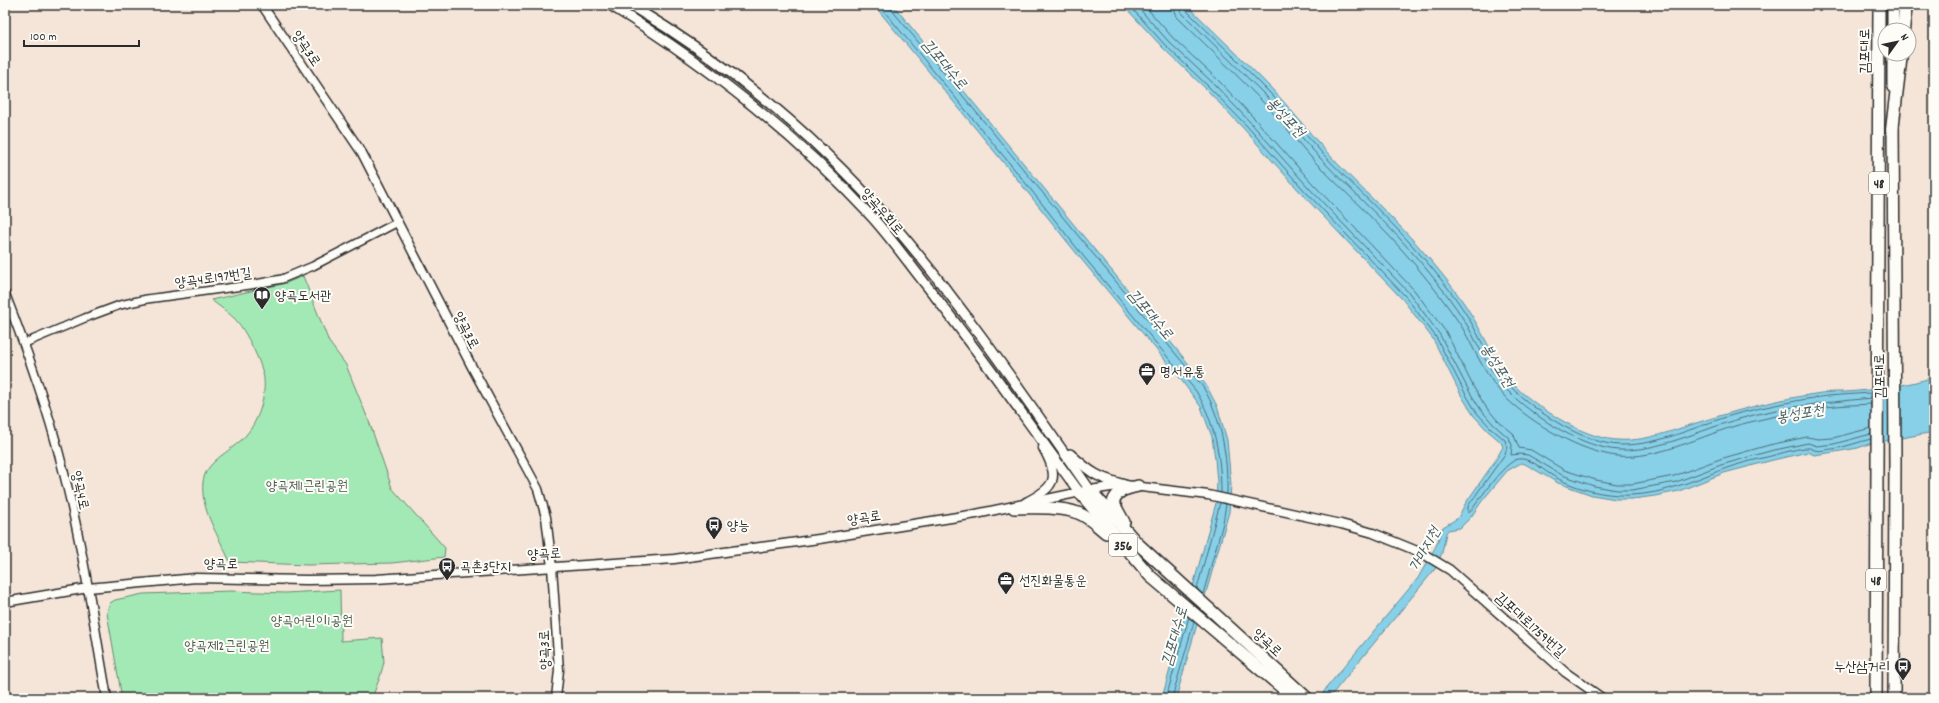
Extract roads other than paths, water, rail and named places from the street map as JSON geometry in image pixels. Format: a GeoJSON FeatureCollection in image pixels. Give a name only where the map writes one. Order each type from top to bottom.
{"type":"FeatureCollection","features":[{"type":"Feature","properties":{"kind":"highway"},"geometry":{"type":"LineString","coordinates":[[1904,22],[1906,5]]}},
{"type":"Feature","properties":{"kind":"highway"},"geometry":{"type":"LineString","coordinates":[[1892,130],[1900,62]]}},
{"type":"Feature","properties":{"kind":"main road","name":"양곡우회로"},"geometry":{"type":"LineString","coordinates":[[610,5],[689,55],[738,92],[783,130],[834,179],[871,217],[903,255],[960,329],[1033,430],[1085,492]]}},
{"type":"Feature","properties":{"kind":"main road","name":"양곡우회로"},"geometry":{"type":"LineString","coordinates":[[630,5],[688,42],[742,81],[783,114],[858,186],[893,225],[966,317],[1057,443],[1085,492]]}},
{"type":"Feature","properties":{"kind":"main road","name":"김포대로"},"geometry":{"type":"LineString","coordinates":[[1876,692],[1879,5]]}},
{"type":"Feature","properties":{"kind":"main road","name":"김포대로"},"geometry":{"type":"LineString","coordinates":[[1893,5],[1893,22]]}},
{"type":"Feature","properties":{"kind":"main road","name":"김포대로"},"geometry":{"type":"LineString","coordinates":[[1893,62],[1893,360],[1895,463],[1894,693]]}},
{"type":"Feature","properties":{"kind":"main road"},"geometry":{"type":"LineString","coordinates":[[1057,443],[1086,469],[1101,479],[1125,485]]}},
{"type":"Feature","properties":{"kind":"main road"},"geometry":{"type":"LineString","coordinates":[[1137,543],[1113,502],[1115,496],[1120,492],[1138,486]]}},
{"type":"Feature","properties":{"kind":"main road","name":"356"},"geometry":{"type":"LineString","coordinates":[[1085,492],[1137,543]]}},
{"type":"Feature","properties":{"kind":"main road","name":"356"},"geometry":{"type":"LineString","coordinates":[[1085,492],[1150,576]]}},
{"type":"Feature","properties":{"kind":"main road"},"geometry":{"type":"LineString","coordinates":[[1014,508],[1062,510],[1078,513],[1090,520],[1150,576]]}},
{"type":"Feature","properties":{"kind":"main road","name":"양곡로"},"geometry":{"type":"LineString","coordinates":[[1137,543],[1212,611],[1302,697]]}},
{"type":"Feature","properties":{"kind":"main road","name":"양곡로"},"geometry":{"type":"LineString","coordinates":[[1150,576],[1170,595],[1210,628],[1302,697]]}},
{"type":"Feature","properties":{"kind":"main road"},"geometry":{"type":"LineString","coordinates":[[1876,692],[1894,693]]}},
{"type":"Feature","properties":{"kind":"street","name":"양곡3로"},"geometry":{"type":"LineString","coordinates":[[262,5],[355,140],[472,367],[538,488],[546,517],[552,567],[559,670],[556,698]]}},
{"type":"Feature","properties":{"kind":"street","name":"양곡4로197번길"},"geometry":{"type":"LineString","coordinates":[[25,343],[120,305],[147,299],[264,283],[287,277],[313,266],[398,222]]}},
{"type":"Feature","properties":{"kind":"street","name":"양곡4로"},"geometry":{"type":"LineString","coordinates":[[5,294],[25,343],[61,459],[88,588],[107,698]]}},
{"type":"Feature","properties":{"kind":"street"},"geometry":{"type":"LineString","coordinates":[[1014,508],[1038,495],[1050,486],[1053,479],[1052,467],[1033,430]]}},
{"type":"Feature","properties":{"kind":"street"},"geometry":{"type":"LineString","coordinates":[[1085,492],[1125,485],[1138,486]]}},
{"type":"Feature","properties":{"kind":"street","name":"김포대로1759번길"},"geometry":{"type":"LineString","coordinates":[[1138,486],[1211,496],[1341,524],[1373,533],[1422,553],[1445,567],[1472,588],[1565,672],[1602,698]]}},
{"type":"Feature","properties":{"kind":"street","name":"양곡로"},"geometry":{"type":"LineString","coordinates":[[5,602],[88,588],[196,578],[306,580],[376,578],[674,559],[826,538],[1014,508],[1085,492]]}},
{"type":"Feature","properties":{"kind":"water"},"geometry":{"type":"Polygon","coordinates":[[[874,5],[893,5],[1206,385],[1217,406],[1227,440],[1231,485],[1229,512],[1176,698],[1162,698],[1216,503],[1217,482],[1212,437],[1201,407],[1179,377],[874,5]]]}},
{"type":"Feature","properties":{"kind":"water","name":"봉성포천"},"geometry":{"type":"Polygon","coordinates":[[[1123,5],[1187,5],[1272,89],[1337,163],[1415,242],[1446,279],[1470,312],[1499,365],[1511,382],[1536,404],[1570,425],[1593,435],[1613,440],[1641,439],[1660,435],[1731,412],[1785,399],[1821,393],[1890,387],[1934,377],[1934,432],[1835,452],[1814,455],[1808,452],[1724,473],[1679,491],[1633,499],[1616,499],[1592,495],[1558,483],[1521,463],[1507,471],[1471,517],[1460,528],[1448,530],[1442,553],[1435,569],[1329,698],[1320,698],[1327,687],[1418,578],[1436,546],[1443,527],[1458,518],[1465,504],[1503,447],[1501,442],[1474,416],[1461,395],[1433,339],[1403,300],[1302,194],[1207,90],[1163,48],[1123,5]]]}},
{"type":"Feature","properties":{"kind":"place","name":"양곡도서관"},"geometry":{"type":"Point","coordinates":[262,310]}},
{"type":"Feature","properties":{"kind":"place","name":"명서유통"},"geometry":{"type":"Point","coordinates":[1147,386]}},
{"type":"Feature","properties":{"kind":"place","name":"양능"},"geometry":{"type":"Point","coordinates":[714,540]}},
{"type":"Feature","properties":{"kind":"place","name":"곡촌3단지"},"geometry":{"type":"Point","coordinates":[447,581]}},
{"type":"Feature","properties":{"kind":"place","name":"선진화물통운"},"geometry":{"type":"Point","coordinates":[1006,595]}},
{"type":"Feature","properties":{"kind":"place","name":"누산삼거리"},"geometry":{"type":"Point","coordinates":[1903,681]}},
{"type":"Feature","properties":{"kind":"water label","name":"김포대수로"},"geometry":{"type":"Point","coordinates":[945,64]}},
{"type":"Feature","properties":{"kind":"water label","name":"김포대수로"},"geometry":{"type":"Point","coordinates":[1151,314]}},
{"type":"Feature","properties":{"kind":"water label","name":"가마지천"},"geometry":{"type":"Point","coordinates":[1424,549]}},
{"type":"Feature","properties":{"kind":"water label","name":"김포대수로"},"geometry":{"type":"Point","coordinates":[1174,636]}},
{"type":"Feature","properties":{"kind":"park label","name":"양곡제1근린공원"},"geometry":{"type":"Point","coordinates":[307,485]}},
{"type":"Feature","properties":{"kind":"park label","name":"양곡어린이1공원"},"geometry":{"type":"Point","coordinates":[312,620]}},
{"type":"Feature","properties":{"kind":"park label","name":"양곡제2근린공원"},"geometry":{"type":"Point","coordinates":[227,645]}}]}
